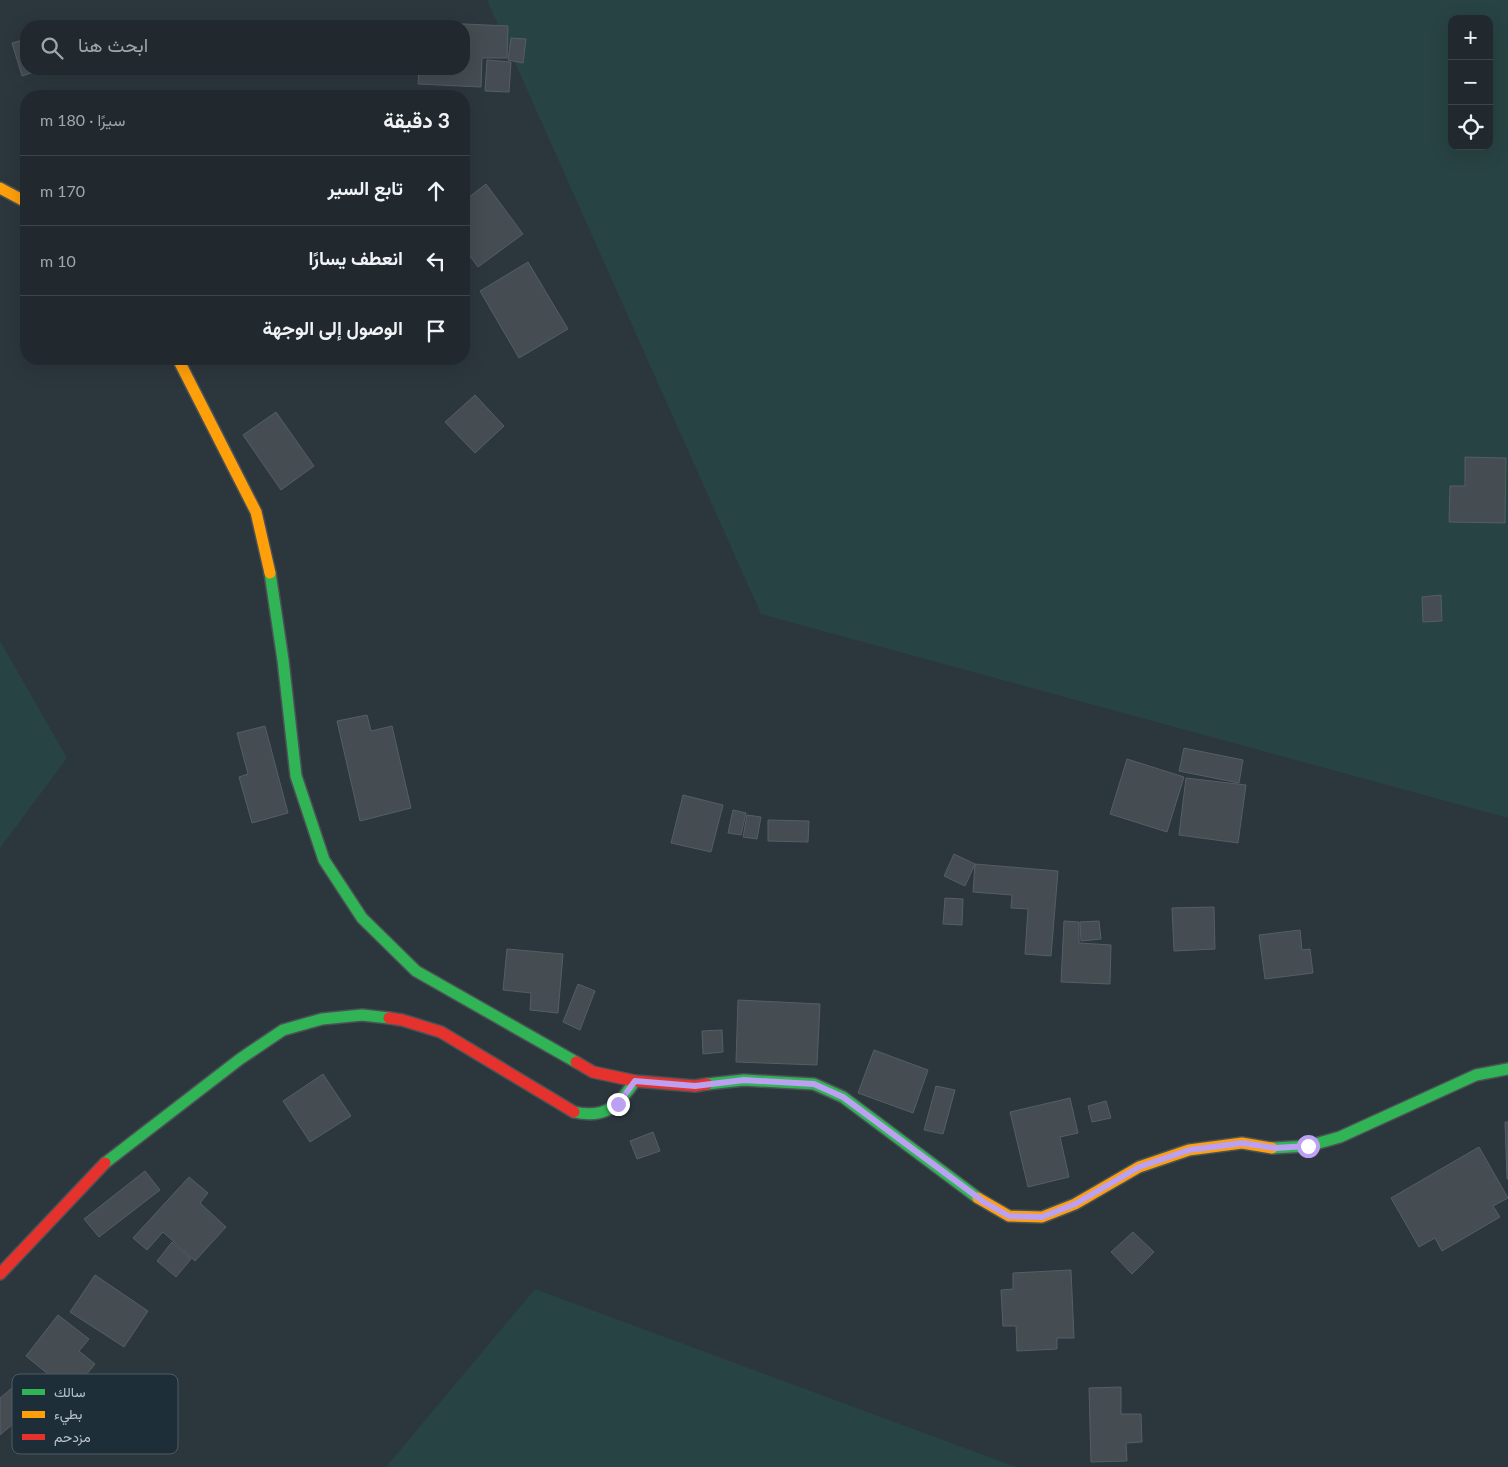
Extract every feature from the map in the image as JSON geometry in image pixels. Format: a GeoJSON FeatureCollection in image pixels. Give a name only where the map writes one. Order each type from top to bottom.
{"type":"FeatureCollection","features":[{"type":"Feature","properties":{"kind":"street"},"geometry":{"type":"LineString","coordinates":[[0,188],[20,199]]}},
{"type":"Feature","properties":{"kind":"street"},"geometry":{"type":"LineString","coordinates":[[181,365],[256,512],[269,564],[296,776],[324,860],[362,918],[416,971],[593,1072],[635,1081],[695,1086],[744,1080],[814,1084],[843,1097],[984,1202],[1009,1216],[1042,1217],[1075,1204],[1139,1167],[1189,1150],[1242,1143],[1275,1148],[1308,1146],[1340,1137],[1476,1075],[1508,1069]]}},
{"type":"Feature","properties":{"kind":"street"},"geometry":{"type":"LineString","coordinates":[[0,1274],[101,1166],[240,1059],[283,1030],[322,1018],[362,1015],[402,1020],[441,1032],[572,1112],[581,1115],[591,1115],[610,1110],[618,1104],[635,1081]]}},
{"type":"Feature","properties":{"kind":"green space"},"geometry":{"type":"Polygon","coordinates":[[[487,0],[1508,0],[1508,818],[761,614],[487,0]]]}},
{"type":"Feature","properties":{"kind":"green space"},"geometry":{"type":"Polygon","coordinates":[[[0,641],[67,758],[0,848],[0,641]]]}},
{"type":"Feature","properties":{"kind":"green space"},"geometry":{"type":"Polygon","coordinates":[[[535,1289],[1016,1467],[386,1467],[535,1289]]]}},
{"type":"Feature","properties":{"kind":"building"},"geometry":{"type":"Polygon","coordinates":[[[470,24],[508,26],[507,58],[482,58],[481,87],[418,84],[419,75],[470,75],[470,24]]]}},
{"type":"Feature","properties":{"kind":"building"},"geometry":{"type":"Polygon","coordinates":[[[511,38],[526,39],[523,63],[508,60],[511,38]]]}},
{"type":"Feature","properties":{"kind":"building"},"geometry":{"type":"Polygon","coordinates":[[[20,41],[20,69],[12,43],[20,41]]]}},
{"type":"Feature","properties":{"kind":"building"},"geometry":{"type":"Polygon","coordinates":[[[487,60],[511,62],[509,92],[485,91],[487,60]]]}},
{"type":"Feature","properties":{"kind":"building"},"geometry":{"type":"Polygon","coordinates":[[[486,184],[523,234],[478,267],[470,256],[470,196],[486,184]]]}},
{"type":"Feature","properties":{"kind":"building"},"geometry":{"type":"Polygon","coordinates":[[[528,262],[568,329],[519,358],[480,291],[528,262]]]}},
{"type":"Feature","properties":{"kind":"building"},"geometry":{"type":"Polygon","coordinates":[[[475,395],[504,426],[475,453],[445,422],[475,395]]]}},
{"type":"Feature","properties":{"kind":"building"},"geometry":{"type":"Polygon","coordinates":[[[276,412],[314,466],[281,490],[243,435],[276,412]]]}},
{"type":"Feature","properties":{"kind":"building"},"geometry":{"type":"Polygon","coordinates":[[[1465,457],[1506,458],[1505,523],[1449,522],[1450,486],[1465,486],[1465,457]]]}},
{"type":"Feature","properties":{"kind":"building"},"geometry":{"type":"Polygon","coordinates":[[[1441,595],[1442,621],[1423,622],[1422,597],[1441,595]]]}},
{"type":"Feature","properties":{"kind":"building"},"geometry":{"type":"Polygon","coordinates":[[[367,715],[371,731],[392,726],[411,808],[360,821],[337,721],[367,715]]]}},
{"type":"Feature","properties":{"kind":"building"},"geometry":{"type":"Polygon","coordinates":[[[265,726],[288,813],[252,823],[239,777],[248,774],[237,733],[265,726]]]}},
{"type":"Feature","properties":{"kind":"building"},"geometry":{"type":"Polygon","coordinates":[[[1184,748],[1243,760],[1239,783],[1179,771],[1184,748]]]}},
{"type":"Feature","properties":{"kind":"building"},"geometry":{"type":"Polygon","coordinates":[[[1127,759],[1184,777],[1167,832],[1110,814],[1127,759]]]}},
{"type":"Feature","properties":{"kind":"building"},"geometry":{"type":"Polygon","coordinates":[[[1186,778],[1246,785],[1238,843],[1179,835],[1186,778]]]}},
{"type":"Feature","properties":{"kind":"building"},"geometry":{"type":"Polygon","coordinates":[[[683,795],[723,805],[711,852],[671,843],[683,795]]]}},
{"type":"Feature","properties":{"kind":"building"},"geometry":{"type":"Polygon","coordinates":[[[733,810],[746,813],[741,835],[728,833],[733,810]]]}},
{"type":"Feature","properties":{"kind":"building"},"geometry":{"type":"Polygon","coordinates":[[[747,815],[761,817],[757,839],[743,837],[747,815]]]}},
{"type":"Feature","properties":{"kind":"building"},"geometry":{"type":"Polygon","coordinates":[[[768,820],[809,821],[808,842],[768,841],[768,820]]]}},
{"type":"Feature","properties":{"kind":"building"},"geometry":{"type":"Polygon","coordinates":[[[954,854],[975,864],[965,886],[944,876],[954,854]]]}},
{"type":"Feature","properties":{"kind":"building"},"geometry":{"type":"Polygon","coordinates":[[[975,864],[1058,871],[1051,956],[1025,954],[1028,909],[1011,908],[1012,895],[973,892],[975,864]]]}},
{"type":"Feature","properties":{"kind":"building"},"geometry":{"type":"Polygon","coordinates":[[[945,898],[963,899],[962,925],[943,924],[945,898]]]}},
{"type":"Feature","properties":{"kind":"building"},"geometry":{"type":"Polygon","coordinates":[[[1214,907],[1215,949],[1174,951],[1172,908],[1214,907]]]}},
{"type":"Feature","properties":{"kind":"building"},"geometry":{"type":"Polygon","coordinates":[[[1064,921],[1079,922],[1079,943],[1111,945],[1110,984],[1061,982],[1064,921]]]}},
{"type":"Feature","properties":{"kind":"building"},"geometry":{"type":"Polygon","coordinates":[[[1099,921],[1101,939],[1081,941],[1080,922],[1099,921]]]}},
{"type":"Feature","properties":{"kind":"building"},"geometry":{"type":"Polygon","coordinates":[[[1300,930],[1302,950],[1310,949],[1313,973],[1265,979],[1259,935],[1300,930]]]}},
{"type":"Feature","properties":{"kind":"building"},"geometry":{"type":"Polygon","coordinates":[[[507,949],[563,954],[558,1013],[530,1010],[531,993],[503,990],[507,949]]]}},
{"type":"Feature","properties":{"kind":"building"},"geometry":{"type":"Polygon","coordinates":[[[578,984],[595,991],[580,1030],[563,1022],[578,984]]]}},
{"type":"Feature","properties":{"kind":"building"},"geometry":{"type":"Polygon","coordinates":[[[738,1000],[820,1004],[817,1065],[736,1062],[738,1000]]]}},
{"type":"Feature","properties":{"kind":"building"},"geometry":{"type":"Polygon","coordinates":[[[722,1030],[723,1052],[703,1054],[702,1031],[722,1030]]]}},
{"type":"Feature","properties":{"kind":"building"},"geometry":{"type":"Polygon","coordinates":[[[874,1050],[928,1070],[913,1113],[858,1093],[874,1050]]]}},
{"type":"Feature","properties":{"kind":"building"},"geometry":{"type":"Polygon","coordinates":[[[323,1074],[351,1116],[310,1142],[283,1101],[323,1074]]]}},
{"type":"Feature","properties":{"kind":"building"},"geometry":{"type":"Polygon","coordinates":[[[936,1086],[955,1090],[943,1134],[924,1130],[936,1086]]]}},
{"type":"Feature","properties":{"kind":"building"},"geometry":{"type":"Polygon","coordinates":[[[1070,1098],[1078,1133],[1060,1137],[1069,1177],[1028,1187],[1010,1112],[1070,1098]]]}},
{"type":"Feature","properties":{"kind":"building"},"geometry":{"type":"Polygon","coordinates":[[[1106,1101],[1111,1118],[1092,1122],[1088,1106],[1106,1101]]]}},
{"type":"Feature","properties":{"kind":"building"},"geometry":{"type":"Polygon","coordinates":[[[1505,1122],[1508,1122],[1508,1179],[1507,1179],[1505,1122]]]}},
{"type":"Feature","properties":{"kind":"building"},"geometry":{"type":"Polygon","coordinates":[[[653,1132],[660,1151],[637,1159],[630,1141],[653,1132]]]}},
{"type":"Feature","properties":{"kind":"building"},"geometry":{"type":"Polygon","coordinates":[[[1479,1147],[1508,1198],[1493,1206],[1500,1217],[1442,1251],[1435,1238],[1419,1247],[1391,1198],[1479,1147]]]}},
{"type":"Feature","properties":{"kind":"building"},"geometry":{"type":"Polygon","coordinates":[[[145,1171],[160,1190],[99,1237],[84,1219],[145,1171]]]}},
{"type":"Feature","properties":{"kind":"building"},"geometry":{"type":"Polygon","coordinates":[[[189,1177],[208,1193],[200,1203],[226,1227],[195,1261],[163,1232],[147,1250],[133,1238],[189,1177]]]}},
{"type":"Feature","properties":{"kind":"building"},"geometry":{"type":"Polygon","coordinates":[[[1133,1232],[1154,1252],[1132,1274],[1111,1252],[1133,1232]]]}},
{"type":"Feature","properties":{"kind":"building"},"geometry":{"type":"Polygon","coordinates":[[[172,1242],[191,1259],[176,1277],[157,1261],[172,1242]]]}},
{"type":"Feature","properties":{"kind":"building"},"geometry":{"type":"Polygon","coordinates":[[[1071,1270],[1074,1338],[1057,1338],[1057,1349],[1017,1351],[1016,1326],[1003,1326],[1001,1290],[1013,1289],[1013,1273],[1071,1270]]]}},
{"type":"Feature","properties":{"kind":"building"},"geometry":{"type":"Polygon","coordinates":[[[95,1275],[148,1311],[124,1347],[70,1312],[95,1275]]]}},
{"type":"Feature","properties":{"kind":"building"},"geometry":{"type":"Polygon","coordinates":[[[58,1315],[89,1339],[79,1351],[95,1364],[87,1374],[48,1374],[26,1356],[58,1315]]]}},
{"type":"Feature","properties":{"kind":"building"},"geometry":{"type":"Polygon","coordinates":[[[1121,1387],[1121,1414],[1141,1414],[1142,1442],[1126,1443],[1127,1461],[1091,1462],[1089,1388],[1121,1387]]]}},
{"type":"Feature","properties":{"kind":"building"},"geometry":{"type":"Polygon","coordinates":[[[12,1388],[12,1425],[0,1435],[0,1398],[12,1388]]]}},
{"type":"Feature","properties":{"kind":"traffic: fast"},"geometry":{"type":"LineString","coordinates":[[270,573],[283,660],[296,776],[324,860],[362,918],[416,971],[576,1062]]}},
{"type":"Feature","properties":{"kind":"traffic: fast"},"geometry":{"type":"LineString","coordinates":[[105,1163],[240,1059],[283,1030],[322,1019],[362,1015],[389,1018]]}},
{"type":"Feature","properties":{"kind":"traffic: fast"},"geometry":{"type":"LineString","coordinates":[[1272,1148],[1308,1146],[1340,1137],[1476,1075],[1508,1069]]}},
{"type":"Feature","properties":{"kind":"traffic: fast"},"geometry":{"type":"LineString","coordinates":[[707,1084],[744,1080],[814,1084],[843,1097],[978,1198]]}},
{"type":"Feature","properties":{"kind":"traffic: fast"},"geometry":{"type":"LineString","coordinates":[[574,1112],[585,1114],[603,1112],[617,1104],[635,1081]]}},
{"type":"Feature","properties":{"kind":"traffic: slow"},"geometry":{"type":"LineString","coordinates":[[0,188],[20,199]]}},
{"type":"Feature","properties":{"kind":"traffic: slow"},"geometry":{"type":"LineString","coordinates":[[181,365],[256,512],[270,573]]}},
{"type":"Feature","properties":{"kind":"traffic: slow"},"geometry":{"type":"LineString","coordinates":[[978,1198],[1009,1216],[1042,1217],[1075,1204],[1139,1167],[1189,1150],[1242,1143],[1272,1148]]}},
{"type":"Feature","properties":{"kind":"traffic: jam"},"geometry":{"type":"LineString","coordinates":[[389,1018],[441,1032],[574,1112]]}},
{"type":"Feature","properties":{"kind":"traffic: jam"},"geometry":{"type":"LineString","coordinates":[[576,1062],[593,1072],[635,1081],[695,1086],[707,1084]]}},
{"type":"Feature","properties":{"kind":"traffic: jam"},"geometry":{"type":"LineString","coordinates":[[0,1274],[105,1163]]}},
{"type":"Feature","properties":{"kind":"route"},"geometry":{"type":"LineString","coordinates":[[618,1104],[635,1081],[695,1086],[744,1080],[814,1084],[843,1097],[984,1202],[1009,1216],[1042,1217],[1075,1204],[1139,1167],[1189,1150],[1242,1143],[1275,1148],[1308,1146]]}}]}
